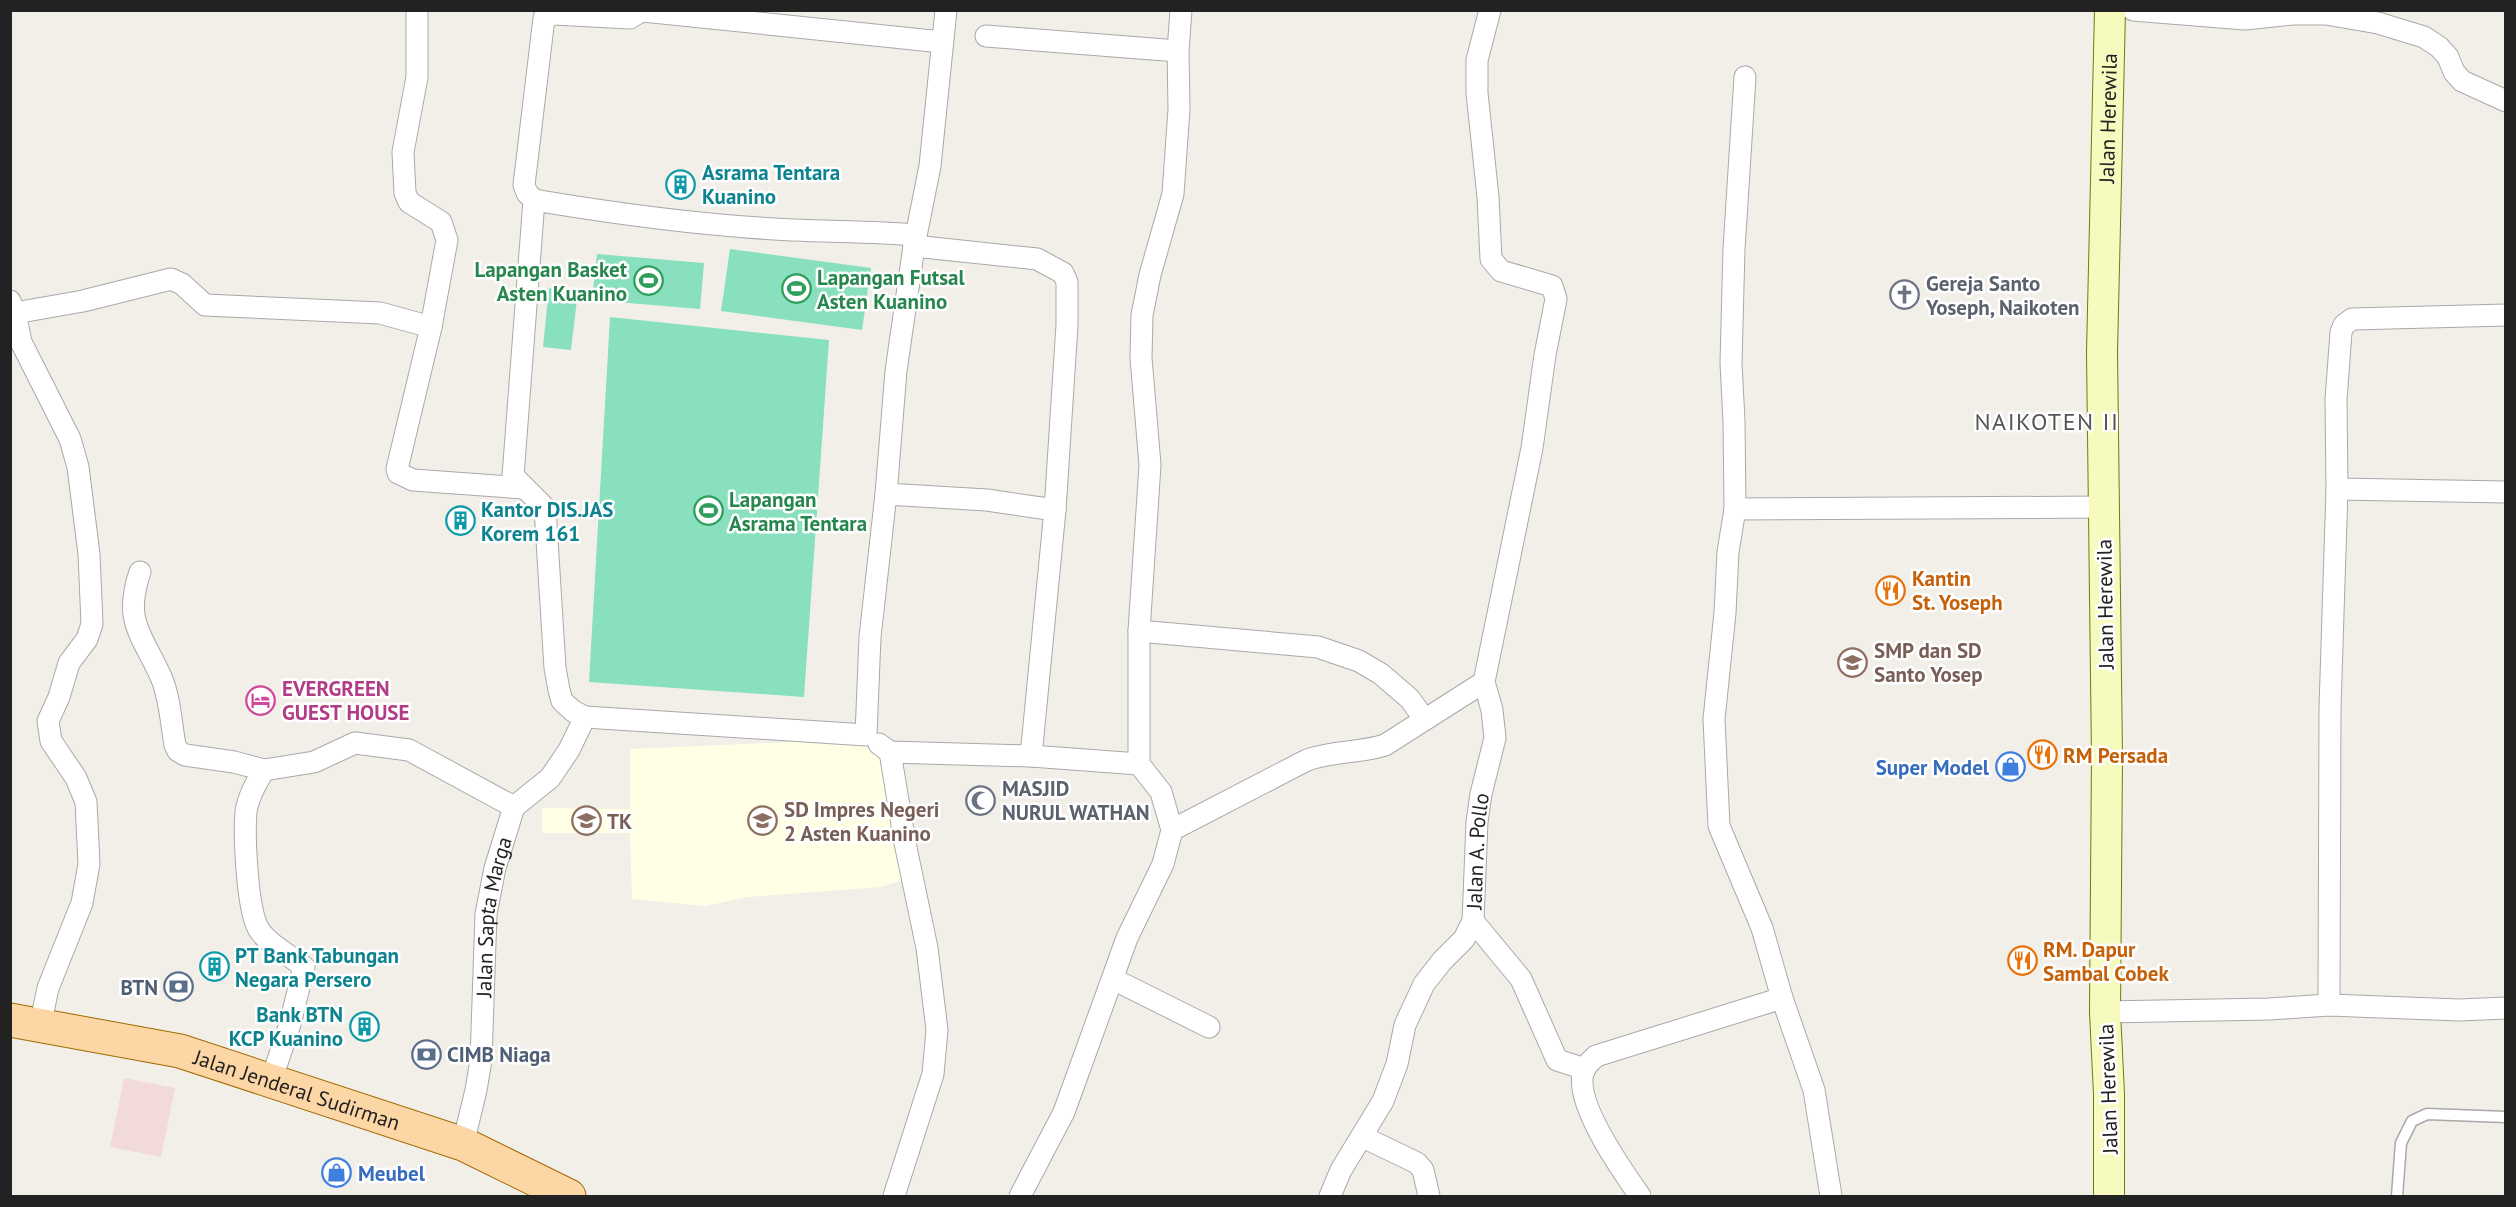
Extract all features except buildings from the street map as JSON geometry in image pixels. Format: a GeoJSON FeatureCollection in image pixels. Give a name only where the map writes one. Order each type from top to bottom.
{"type":"FeatureCollection","features":[{"type":"Feature","properties":{"kind":"main road","name":"Jalan Herewila"},"geometry":{"type":"LineString","coordinates":[[2109,1197],[2109,1094],[2105,1012],[2107,757],[2102,352],[2110,10]]}},
{"type":"Feature","properties":{"kind":"main road","name":"Jalan Jenderal Sudirman"},"geometry":{"type":"LineString","coordinates":[[25,1023],[180,1051],[463,1144],[565,1195]]}},
{"type":"Feature","properties":{"kind":"street"},"geometry":{"type":"LineString","coordinates":[[417,10],[417,77],[403,152],[405,193],[409,202],[441,222],[447,240],[431,327],[397,469],[398,473],[413,480],[523,488]]}},
{"type":"Feature","properties":{"kind":"street"},"geometry":{"type":"LineString","coordinates":[[866,735],[870,637],[886,494],[896,371],[915,241],[930,166],[946,10]]}},
{"type":"Feature","properties":{"kind":"street"},"geometry":{"type":"LineString","coordinates":[[1020,1197],[1064,1112],[1128,938],[1163,864],[1172,830],[1161,792],[1139,764],[1139,631],[1150,465],[1141,358],[1142,315],[1150,275],[1173,194],[1179,109],[1181,10]]}},
{"type":"Feature","properties":{"kind":"street","name":"Jalan A. Pollo"},"geometry":{"type":"LineString","coordinates":[[1330,1197],[1341,1170],[1383,1101],[1397,1064],[1405,1025],[1418,995],[1442,961],[1464,939],[1473,921],[1477,822],[1495,738],[1492,710],[1484,682],[1532,448],[1556,292],[1552,286],[1501,271],[1491,258],[1488,197],[1477,93],[1477,60],[1490,10]]}},
{"type":"Feature","properties":{"kind":"street"},"geometry":{"type":"LineString","coordinates":[[2133,10],[2245,19],[2293,14],[2326,14],[2378,23],[2424,37],[2439,47],[2448,57],[2454,72],[2462,81],[2505,101]]}},
{"type":"Feature","properties":{"kind":"street"},"geometry":{"type":"LineString","coordinates":[[942,42],[643,11],[630,18],[554,14],[544,18],[524,185],[527,193],[534,200],[603,212],[792,230],[878,232],[915,241],[1037,260],[1063,273],[1067,282],[1067,325],[1055,510],[1031,756]]}},
{"type":"Feature","properties":{"kind":"street"},"geometry":{"type":"LineString","coordinates":[[986,36],[1179,51]]}},
{"type":"Feature","properties":{"kind":"street"},"geometry":{"type":"LineString","coordinates":[[1744,77],[1734,249],[1731,363],[1735,509],[1728,552],[1725,613],[1714,719],[1719,826],[1762,928],[1782,998],[1814,1090],[1831,1197]]}},
{"type":"Feature","properties":{"kind":"street"},"geometry":{"type":"LineString","coordinates":[[534,200],[513,476],[545,508],[555,668],[562,701],[573,711],[585,717],[866,735],[890,752],[1031,756],[1139,764]]}},
{"type":"Feature","properties":{"kind":"street"},"geometry":{"type":"LineString","coordinates":[[25,1023],[48,988],[82,903],[89,864],[86,801],[76,778],[51,741],[48,721],[59,697],[69,663],[87,639],[92,624],[89,554],[78,467],[70,438],[21,342],[13,307],[83,301],[171,279],[182,284],[205,305],[380,313],[431,327]]}},
{"type":"Feature","properties":{"kind":"street"},"geometry":{"type":"LineString","coordinates":[[2329,1005],[2330,708],[2337,489],[2336,400],[2341,332],[2344,325],[2354,319],[2505,315]]}},
{"type":"Feature","properties":{"kind":"street"},"geometry":{"type":"LineString","coordinates":[[2337,489],[2505,492]]}},
{"type":"Feature","properties":{"kind":"street"},"geometry":{"type":"LineString","coordinates":[[886,494],[987,500],[1055,510]]}},
{"type":"Feature","properties":{"kind":"street"},"geometry":{"type":"LineString","coordinates":[[1735,509],[2103,507]]}},
{"type":"Feature","properties":{"kind":"street"},"geometry":{"type":"LineString","coordinates":[[140,572],[134,602],[138,634],[161,677],[175,745],[178,751],[185,755],[234,762],[264,770],[314,762],[355,743],[410,750],[514,807],[550,778],[569,750],[585,717]]}},
{"type":"Feature","properties":{"kind":"street"},"geometry":{"type":"LineString","coordinates":[[1139,631],[1318,647],[1359,661],[1381,674],[1410,699],[1424,719]]}},
{"type":"Feature","properties":{"kind":"street"},"geometry":{"type":"LineString","coordinates":[[1172,830],[1307,760],[1318,756],[1373,749],[1385,745],[1484,682]]}},
{"type":"Feature","properties":{"kind":"street"},"geometry":{"type":"LineString","coordinates":[[890,752],[927,948],[937,1030],[933,1074],[894,1197]]}},
{"type":"Feature","properties":{"kind":"street"},"geometry":{"type":"LineString","coordinates":[[264,770],[253,788],[246,811],[246,843],[254,916],[258,929],[304,967],[290,1024],[271,1081]]}},
{"type":"Feature","properties":{"kind":"street","name":"Jalan Sapta Marga"},"geometry":{"type":"LineString","coordinates":[[463,1144],[481,1060],[486,914],[495,868],[514,807]]}},
{"type":"Feature","properties":{"kind":"street"},"geometry":{"type":"LineString","coordinates":[[1473,921],[1521,979],[1557,1060],[1585,1069]]}},
{"type":"Feature","properties":{"kind":"street"},"geometry":{"type":"LineString","coordinates":[[1113,979],[1209,1027]]}},
{"type":"Feature","properties":{"kind":"street"},"geometry":{"type":"LineString","coordinates":[[1640,1197],[1616,1161],[1587,1105],[1582,1082],[1585,1069],[1596,1056],[1782,998]]}},
{"type":"Feature","properties":{"kind":"street"},"geometry":{"type":"LineString","coordinates":[[2105,1012],[2269,1009],[2329,1005],[2459,1010],[2505,1008]]}},
{"type":"Feature","properties":{"kind":"street"},"geometry":{"type":"LineString","coordinates":[[1363,1137],[1417,1163],[1423,1170],[1429,1197]]}},
{"type":"Feature","properties":{"kind":"lane"},"geometry":{"type":"LineString","coordinates":[[2397,1197],[2401,1143],[2412,1121],[2427,1113],[2505,1117]]}},
{"type":"Feature","properties":{"kind":"shaded area","name":"SD Impres Negeri 2 Asten Kuanino"},"geometry":{"type":"Polygon","coordinates":[[[864,739],[880,746],[903,880],[881,887],[748,897],[705,906],[632,899],[630,833],[542,833],[542,808],[630,809],[630,749],[864,739]]]}},
{"type":"Feature","properties":{"kind":"shaded area"},"geometry":{"type":"Polygon","coordinates":[[[124,1078],[175,1088],[161,1157],[110,1147],[124,1078]]]}},
{"type":"Feature","properties":{"kind":"green space","name":"Lapangan Futsal Asten Kuanino"},"geometry":{"type":"Polygon","coordinates":[[[730,249],[871,268],[862,330],[721,311],[730,249]]]}},
{"type":"Feature","properties":{"kind":"green space","name":"Lapangan Basket Asten Kuanino"},"geometry":{"type":"Polygon","coordinates":[[[597,254],[704,263],[700,309],[592,300],[597,254]]]}},
{"type":"Feature","properties":{"kind":"green space"},"geometry":{"type":"Polygon","coordinates":[[[549,288],[578,291],[571,350],[543,347],[549,288]]]}},
{"type":"Feature","properties":{"kind":"green space","name":"Lapangan Asrama Tentara"},"geometry":{"type":"Polygon","coordinates":[[[610,317],[829,340],[804,697],[589,682],[610,317]]]}},
{"type":"Feature","properties":{"kind":"place","name":"Asrama Tentara Kuanino"},"geometry":{"type":"Point","coordinates":[681,184]}},
{"type":"Feature","properties":{"kind":"place","name":"Lapangan Basket Asten Kuanino"},"geometry":{"type":"Point","coordinates":[648,281]}},
{"type":"Feature","properties":{"kind":"place","name":"Lapangan Futsal Asten Kuanino"},"geometry":{"type":"Point","coordinates":[796,289]}},
{"type":"Feature","properties":{"kind":"place","name":"Gereja Santo Yoseph, Naikoten"},"geometry":{"type":"Point","coordinates":[1905,295]}},
{"type":"Feature","properties":{"kind":"place","name":"Lapangan Asrama Tentara"},"geometry":{"type":"Point","coordinates":[708,511]}},
{"type":"Feature","properties":{"kind":"place","name":"Kantor DIS.JAS Korem 161"},"geometry":{"type":"Point","coordinates":[460,521]}},
{"type":"Feature","properties":{"kind":"place","name":"Kantin St. Yoseph"},"geometry":{"type":"Point","coordinates":[1891,590]}},
{"type":"Feature","properties":{"kind":"place","name":"SMP dan SD Santo Yosep"},"geometry":{"type":"Point","coordinates":[1853,662]}},
{"type":"Feature","properties":{"kind":"place","name":"EVERGREEN GUEST HOUSE"},"geometry":{"type":"Point","coordinates":[261,700]}},
{"type":"Feature","properties":{"kind":"place","name":"RM Persada"},"geometry":{"type":"Point","coordinates":[2042,755]}},
{"type":"Feature","properties":{"kind":"place","name":"Super Model"},"geometry":{"type":"Point","coordinates":[2010,767]}},
{"type":"Feature","properties":{"kind":"place","name":"MASJID NURUL WATHAN"},"geometry":{"type":"Point","coordinates":[981,800]}},
{"type":"Feature","properties":{"kind":"place","name":"TK"},"geometry":{"type":"Point","coordinates":[586,821]}},
{"type":"Feature","properties":{"kind":"place","name":"SD Impres Negeri 2 Asten Kuanino"},"geometry":{"type":"Point","coordinates":[763,821]}},
{"type":"Feature","properties":{"kind":"place","name":"RM. Dapur Sambal Cobek"},"geometry":{"type":"Point","coordinates":[2022,961]}},
{"type":"Feature","properties":{"kind":"place","name":"PT Bank Tabungan Negara Persero"},"geometry":{"type":"Point","coordinates":[214,967]}},
{"type":"Feature","properties":{"kind":"place","name":"BTN"},"geometry":{"type":"Point","coordinates":[179,987]}},
{"type":"Feature","properties":{"kind":"place","name":"Bank BTN KCP Kuanino"},"geometry":{"type":"Point","coordinates":[364,1026]}},
{"type":"Feature","properties":{"kind":"place","name":"CIMB Niaga"},"geometry":{"type":"Point","coordinates":[426,1054]}},
{"type":"Feature","properties":{"kind":"place","name":"Meubel"},"geometry":{"type":"Point","coordinates":[337,1173]}},
{"type":"Feature","properties":{"kind":"district","name":"NAIKOTEN II"},"geometry":{"type":"Point","coordinates":[2047,421]}}]}
